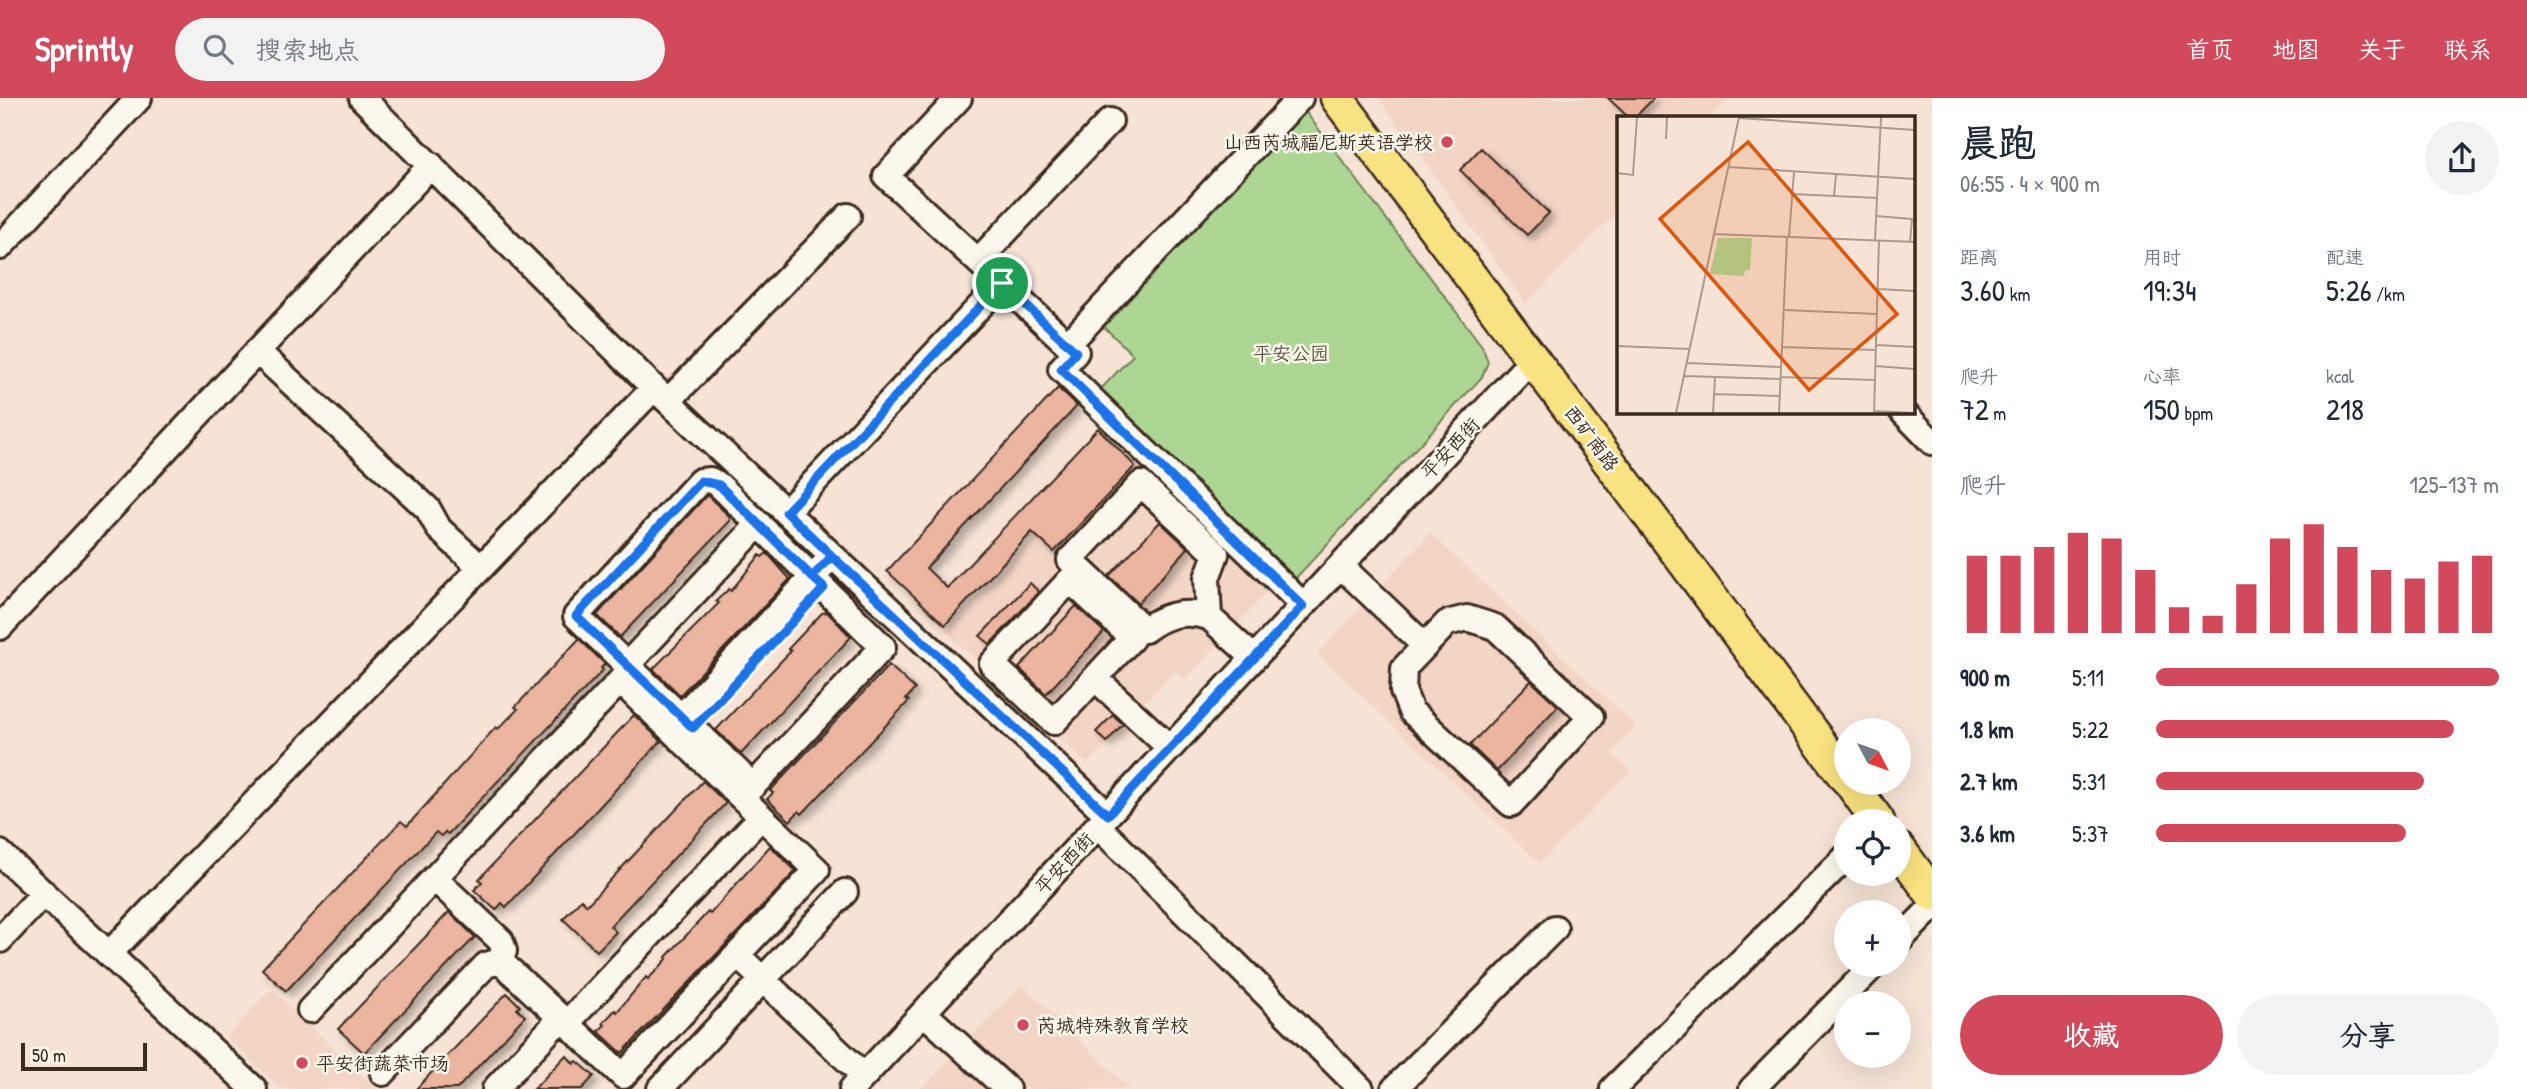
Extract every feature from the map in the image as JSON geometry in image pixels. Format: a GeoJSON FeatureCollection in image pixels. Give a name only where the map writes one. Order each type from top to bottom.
{"type":"FeatureCollection","features":[{"type":"Feature","properties":{"kind":"main road","name":"西矿南路"},"geometry":{"type":"LineString","coordinates":[[1337,98],[1834,762]]}},
{"type":"Feature","properties":{"kind":"main road"},"geometry":{"type":"LineString","coordinates":[[1911,865],[1932,894]]}},
{"type":"Feature","properties":{"kind":"street"},"geometry":{"type":"LineString","coordinates":[[0,247],[139,98]]}},
{"type":"Feature","properties":{"kind":"street"},"geometry":{"type":"LineString","coordinates":[[362,98],[661,395],[832,556],[1103,820],[1357,1088]]}},
{"type":"Feature","properties":{"kind":"street"},"geometry":{"type":"LineString","coordinates":[[959,98],[886,176],[1076,352],[1061,369],[1303,606]]}},
{"type":"Feature","properties":{"kind":"street"},"geometry":{"type":"LineString","coordinates":[[1068,344],[1300,98]]}},
{"type":"Feature","properties":{"kind":"street"},"geometry":{"type":"LineString","coordinates":[[978,261],[1110,121]]}},
{"type":"Feature","properties":{"kind":"street"},"geometry":{"type":"LineString","coordinates":[[0,626],[431,165]]}},
{"type":"Feature","properties":{"kind":"street"},"geometry":{"type":"LineString","coordinates":[[109,954],[481,568],[848,216]]}},
{"type":"Feature","properties":{"kind":"street"},"geometry":{"type":"LineString","coordinates":[[786,512],[1002,283]]}},
{"type":"Feature","properties":{"kind":"street"},"geometry":{"type":"LineString","coordinates":[[257,351],[428,509],[439,529],[481,568]]}},
{"type":"Feature","properties":{"kind":"street","name":"平安西街"},"geometry":{"type":"LineString","coordinates":[[858,1082],[1533,359]]}},
{"type":"Feature","properties":{"kind":"street"},"geometry":{"type":"LineString","coordinates":[[1904,413],[1932,442]]}},
{"type":"Feature","properties":{"kind":"street"},"geometry":{"type":"LineString","coordinates":[[701,481],[719,485],[818,583],[883,647],[753,786],[576,616],[701,481]]}},
{"type":"Feature","properties":{"kind":"street"},"geometry":{"type":"LineString","coordinates":[[1209,617],[1207,578],[1216,554],[1141,484],[1070,560],[1145,630],[1173,615],[1192,613],[1209,617],[1254,659]]}},
{"type":"Feature","properties":{"kind":"street"},"geometry":{"type":"LineString","coordinates":[[627,665],[759,524]]}},
{"type":"Feature","properties":{"kind":"street"},"geometry":{"type":"LineString","coordinates":[[687,723],[818,583],[832,556]]}},
{"type":"Feature","properties":{"kind":"street"},"geometry":{"type":"LineString","coordinates":[[1340,566],[1425,646]]}},
{"type":"Feature","properties":{"kind":"street"},"geometry":{"type":"LineString","coordinates":[[1070,580],[1132,638],[1095,678],[1054,722],[992,664],[1070,580]]}},
{"type":"Feature","properties":{"kind":"street"},"geometry":{"type":"LineString","coordinates":[[1467,618],[1487,623],[1591,718],[1511,804],[1411,710],[1403,691],[1404,668],[1425,646],[1447,623],[1467,618]]}},
{"type":"Feature","properties":{"kind":"street"},"geometry":{"type":"LineString","coordinates":[[1095,678],[1170,748]]}},
{"type":"Feature","properties":{"kind":"street"},"geometry":{"type":"LineString","coordinates":[[310,1010],[620,681],[817,870],[624,1076],[500,961]]}},
{"type":"Feature","properties":{"kind":"street"},"geometry":{"type":"LineString","coordinates":[[495,1089],[761,817]]}},
{"type":"Feature","properties":{"kind":"street"},"geometry":{"type":"LineString","coordinates":[[0,853],[254,1089]]}},
{"type":"Feature","properties":{"kind":"street"},"geometry":{"type":"LineString","coordinates":[[1613,1089],[1834,869]]}},
{"type":"Feature","properties":{"kind":"street"},"geometry":{"type":"LineString","coordinates":[[434,878],[501,941],[504,951],[500,961]]}},
{"type":"Feature","properties":{"kind":"street"},"geometry":{"type":"LineString","coordinates":[[660,1089],[845,892]]}},
{"type":"Feature","properties":{"kind":"street"},"geometry":{"type":"LineString","coordinates":[[0,940],[44,893]]}},
{"type":"Feature","properties":{"kind":"street"},"geometry":{"type":"LineString","coordinates":[[1911,929],[1932,907]]}},
{"type":"Feature","properties":{"kind":"street"},"geometry":{"type":"LineString","coordinates":[[1394,1089],[1555,928]]}},
{"type":"Feature","properties":{"kind":"street"},"geometry":{"type":"LineString","coordinates":[[737,955],[858,1082]]}},
{"type":"Feature","properties":{"kind":"street"},"geometry":{"type":"LineString","coordinates":[[383,1073],[486,965],[500,961]]}},
{"type":"Feature","properties":{"kind":"street"},"geometry":{"type":"LineString","coordinates":[[1752,1089],[1862,977]]}},
{"type":"Feature","properties":{"kind":"street"},"geometry":{"type":"LineString","coordinates":[[924,1013],[1007,1089]]}},
{"type":"Feature","properties":{"kind":"shaded area"},"geometry":{"type":"Polygon","coordinates":[[[1379,98],[1730,98],[1712,116],[1617,116],[1617,212],[1526,304],[1379,98]]]}},
{"type":"Feature","properties":{"kind":"shaded area"},"geometry":{"type":"Polygon","coordinates":[[[1119,448],[1268,591],[1185,680],[1175,671],[1087,764],[945,631],[1119,448]]]}},
{"type":"Feature","properties":{"kind":"shaded area"},"geometry":{"type":"Polygon","coordinates":[[[1430,533],[1636,726],[1612,753],[1631,771],[1540,863],[1317,654],[1430,533]]]}},
{"type":"Feature","properties":{"kind":"shaded area","name":"芮城特殊教育学校"},"geometry":{"type":"Polygon","coordinates":[[[1022,984],[1130,1089],[921,1089],[1022,984]]]}},
{"type":"Feature","properties":{"kind":"shaded area","name":"平安街蔬菜市场"},"geometry":{"type":"Polygon","coordinates":[[[271,989],[377,1089],[281,1089],[226,1037],[271,989]]]}},
{"type":"Feature","properties":{"kind":"green space","name":"平安公园"},"geometry":{"type":"Polygon","coordinates":[[[1302,107],[1482,346],[1488,362],[1482,377],[1294,580],[1100,390],[1133,355],[1097,320],[1302,107]]]}},
{"type":"Feature","properties":{"kind":"building"},"geometry":{"type":"Polygon","coordinates":[[[1608,98],[1654,98],[1636,116],[1627,116],[1608,98]]]}},
{"type":"Feature","properties":{"kind":"building"},"geometry":{"type":"Polygon","coordinates":[[[1481,148],[1549,213],[1527,235],[1460,170],[1481,148]]]}},
{"type":"Feature","properties":{"kind":"building"},"geometry":{"type":"Polygon","coordinates":[[[1058,388],[1077,406],[926,568],[947,588],[1098,428],[1135,466],[1054,552],[1032,532],[945,625],[887,571],[1058,388]]]}},
{"type":"Feature","properties":{"kind":"building"},"geometry":{"type":"Polygon","coordinates":[[[707,495],[729,516],[730,521],[620,637],[597,615],[707,495]]]}},
{"type":"Feature","properties":{"kind":"building"},"geometry":{"type":"Polygon","coordinates":[[[1160,522],[1188,548],[1138,603],[1109,576],[1160,522]]]}},
{"type":"Feature","properties":{"kind":"building"},"geometry":{"type":"Polygon","coordinates":[[[767,553],[790,579],[680,695],[653,669],[719,603],[716,601],[729,589],[731,591],[760,555],[762,557],[767,553]]]}},
{"type":"Feature","properties":{"kind":"building"},"geometry":{"type":"Polygon","coordinates":[[[1030,583],[1039,592],[990,644],[980,636],[1030,583]]]}},
{"type":"Feature","properties":{"kind":"building"},"geometry":{"type":"Polygon","coordinates":[[[1076,606],[1104,632],[1046,694],[1019,668],[1076,606]]]}},
{"type":"Feature","properties":{"kind":"building"},"geometry":{"type":"Polygon","coordinates":[[[827,612],[851,637],[741,754],[716,730],[791,651],[788,649],[822,613],[827,612]]]}},
{"type":"Feature","properties":{"kind":"building"},"geometry":{"type":"Polygon","coordinates":[[[579,639],[605,664],[601,668],[603,670],[448,834],[445,832],[441,836],[436,832],[286,991],[262,969],[401,821],[407,826],[496,727],[498,729],[518,709],[515,707],[579,639]]]}},
{"type":"Feature","properties":{"kind":"building"},"geometry":{"type":"Polygon","coordinates":[[[889,665],[915,689],[906,699],[909,701],[802,814],[799,811],[790,821],[767,799],[773,793],[770,791],[889,665]]]}},
{"type":"Feature","properties":{"kind":"building"},"geometry":{"type":"Polygon","coordinates":[[[1531,681],[1558,706],[1497,771],[1470,745],[1531,681]]]}},
{"type":"Feature","properties":{"kind":"building"},"geometry":{"type":"Polygon","coordinates":[[[634,715],[661,741],[506,907],[502,903],[496,910],[474,890],[482,882],[479,879],[634,715]]]}},
{"type":"Feature","properties":{"kind":"building"},"geometry":{"type":"Polygon","coordinates":[[[1113,715],[1123,724],[1107,742],[1096,732],[1113,715]]]}},
{"type":"Feature","properties":{"kind":"building"},"geometry":{"type":"Polygon","coordinates":[[[703,781],[726,803],[610,926],[616,932],[597,951],[563,919],[581,899],[587,905],[703,781]]]}},
{"type":"Feature","properties":{"kind":"building"},"geometry":{"type":"Polygon","coordinates":[[[770,846],[796,871],[622,1053],[598,1031],[605,1025],[603,1023],[615,1010],[617,1012],[646,977],[648,979],[658,969],[708,912],[710,914],[770,846]]]}},
{"type":"Feature","properties":{"kind":"building"},"geometry":{"type":"Polygon","coordinates":[[[449,912],[475,937],[364,1053],[338,1029],[449,912]]]}},
{"type":"Feature","properties":{"kind":"building"},"geometry":{"type":"Polygon","coordinates":[[[507,993],[520,1006],[517,1009],[525,1016],[457,1089],[416,1089],[507,993]]]}},
{"type":"Feature","properties":{"kind":"building"},"geometry":{"type":"Polygon","coordinates":[[[566,1055],[574,1064],[577,1061],[594,1076],[582,1089],[534,1089],[566,1055]]]}},
{"type":"Feature","properties":{"kind":"place","name":"山西芮城福尼斯英语学校"},"geometry":{"type":"Point","coordinates":[1447,142]}},
{"type":"Feature","properties":{"kind":"place","name":"芮城特殊教育学校"},"geometry":{"type":"Point","coordinates":[1023,1025]}},
{"type":"Feature","properties":{"kind":"place","name":"平安街蔬菜市场"},"geometry":{"type":"Point","coordinates":[302,1063]}},
{"type":"Feature","properties":{"kind":"route"},"geometry":{"type":"LineString","coordinates":[[1002,283],[786,512],[832,556],[812,577],[719,485],[710,480],[701,481],[576,616],[693,728],[824,588],[812,577],[832,556],[1108,815],[1303,606],[1061,369],[1076,352],[1002,283]]}}]}
